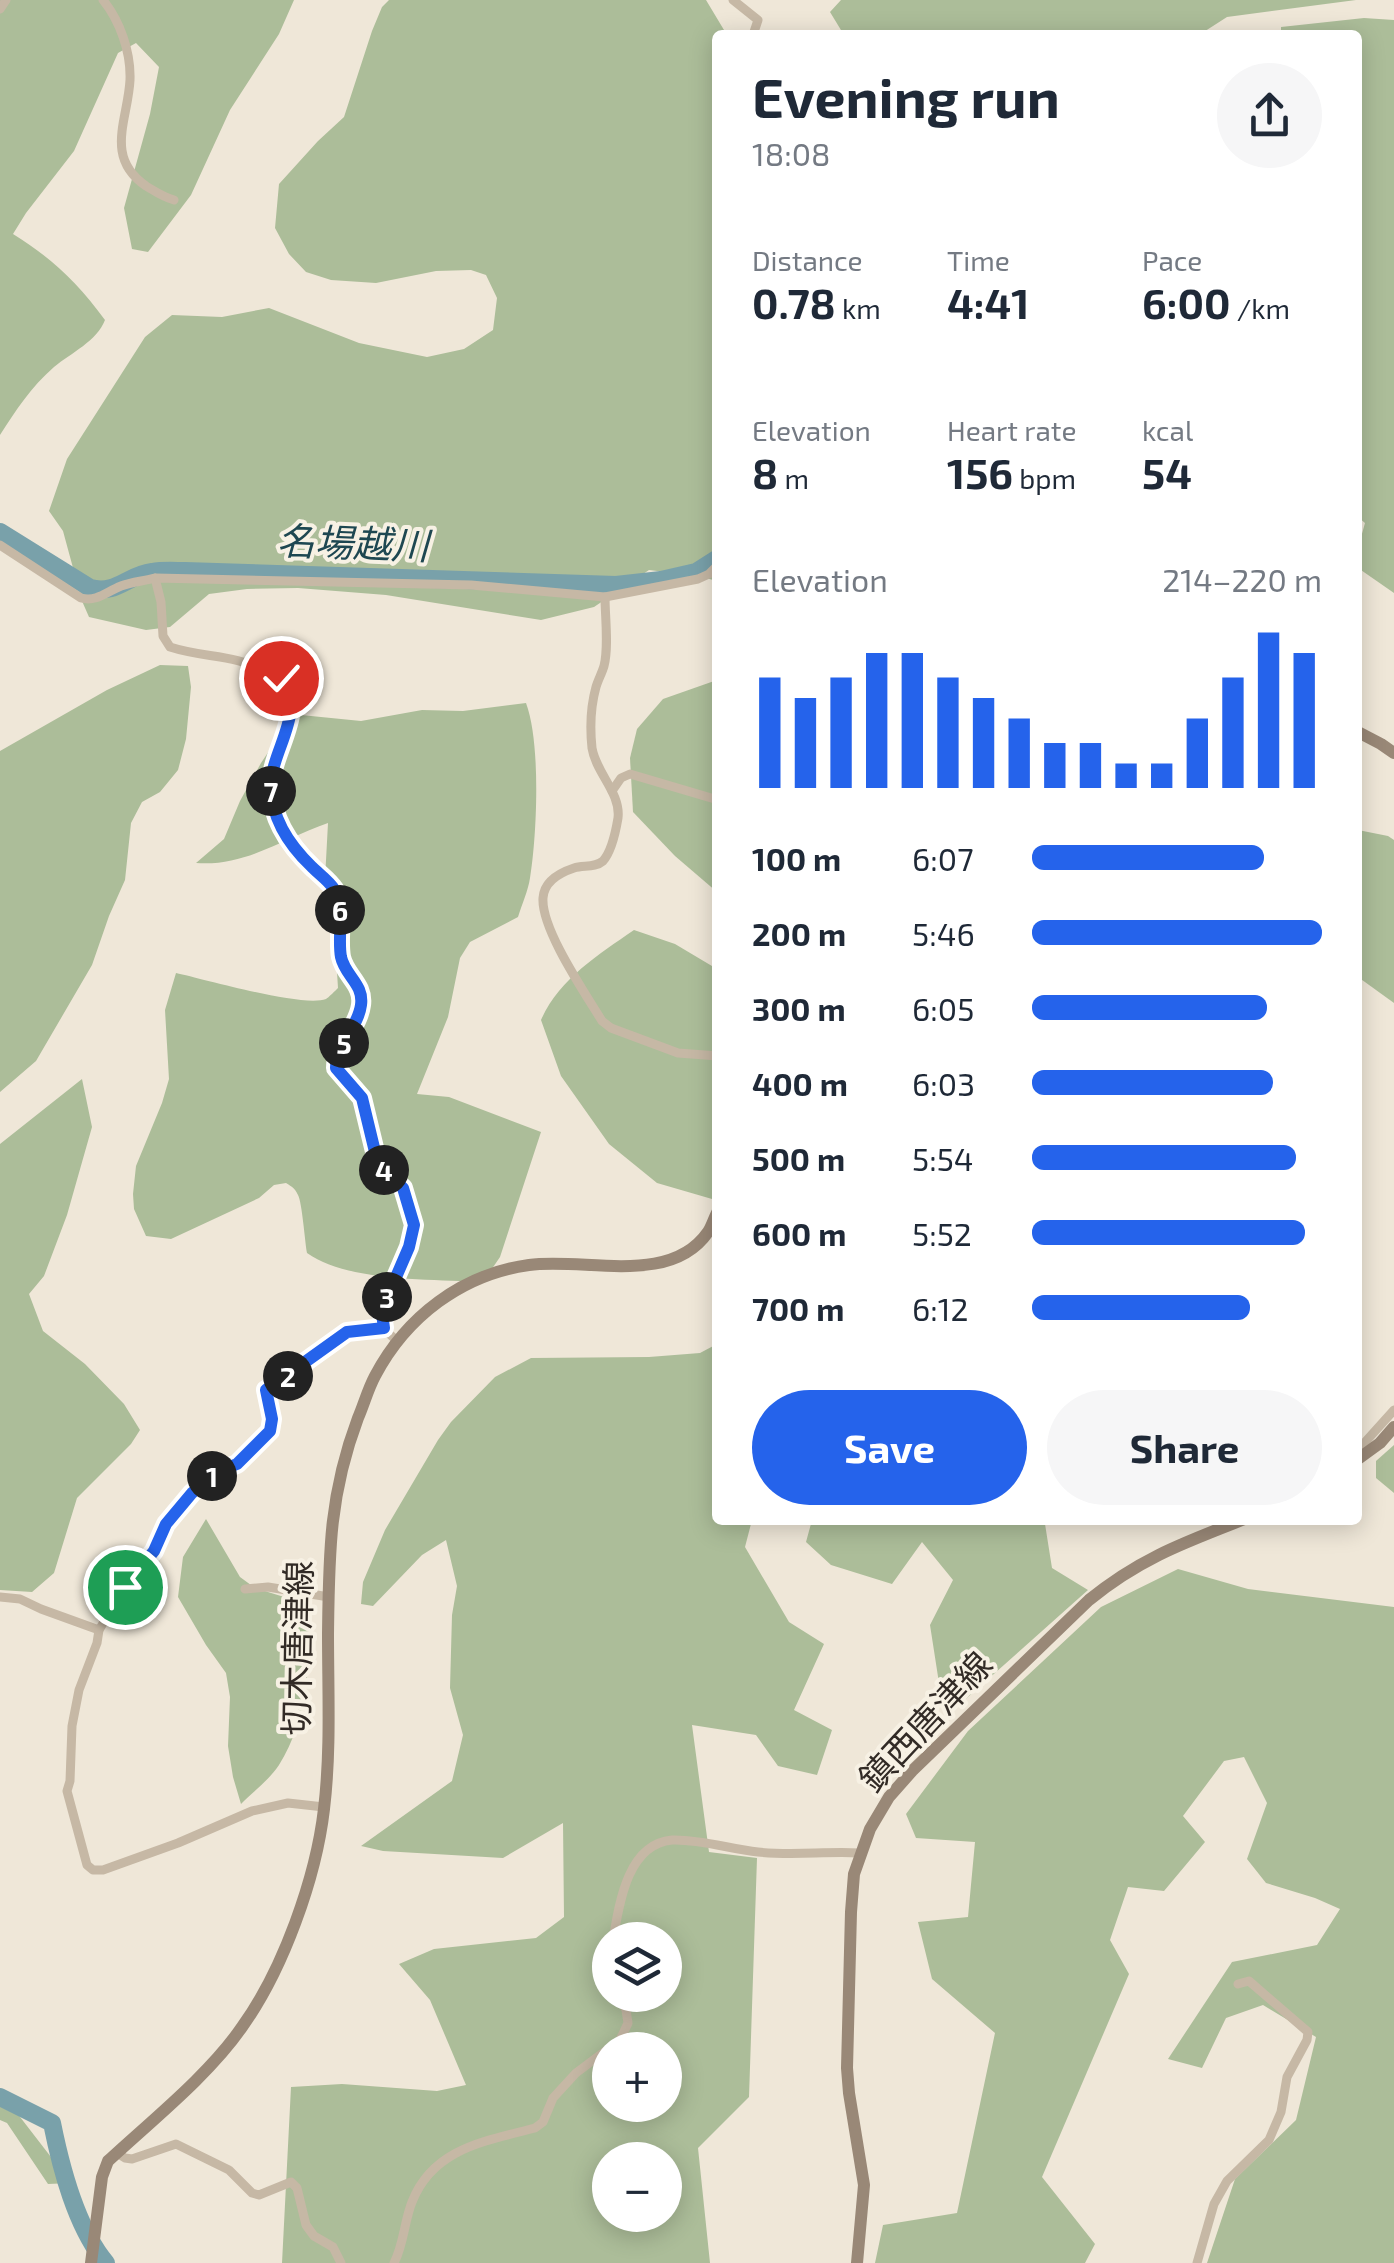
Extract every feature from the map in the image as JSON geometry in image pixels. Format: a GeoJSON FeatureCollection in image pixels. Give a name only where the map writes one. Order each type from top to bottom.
{"type":"FeatureCollection","features":[{"type":"Feature","properties":{"kind":"main road"},"geometry":{"type":"LineString","coordinates":[[1362,734],[1394,753]]}},
{"type":"Feature","properties":{"kind":"main road","name":"切木唐津線"},"geometry":{"type":"LineString","coordinates":[[91,2261],[102,2177],[108,2161],[215,2061],[241,2029],[266,1990],[309,1876],[324,1807],[333,1510],[344,1457],[374,1379],[396,1340],[432,1305],[472,1282],[530,1264],[645,1266],[670,1260],[690,1249],[712,1224]]}},
{"type":"Feature","properties":{"kind":"main road"},"geometry":{"type":"LineString","coordinates":[[1362,1456],[1394,1427]]}},
{"type":"Feature","properties":{"kind":"main road","name":"鎮西唐津線"},"geometry":{"type":"LineString","coordinates":[[857,2263],[864,2185],[849,2093],[851,1912],[854,1874],[870,1829],[889,1797],[912,1772],[1090,1600],[1158,1553],[1229,1525]]}},
{"type":"Feature","properties":{"kind":"street"},"geometry":{"type":"LineString","coordinates":[[0,9],[6,0]]}},
{"type":"Feature","properties":{"kind":"street"},"geometry":{"type":"LineString","coordinates":[[103,0],[129,60],[130,82],[122,124],[125,166],[137,180],[162,197],[174,200]]}},
{"type":"Feature","properties":{"kind":"street"},"geometry":{"type":"LineString","coordinates":[[732,0],[758,20],[755,30]]}},
{"type":"Feature","properties":{"kind":"street"},"geometry":{"type":"LineString","coordinates":[[0,545],[88,600],[124,585],[155,578],[471,585],[605,597],[698,579],[712,571]]}},
{"type":"Feature","properties":{"kind":"street"},"geometry":{"type":"LineString","coordinates":[[155,578],[163,636],[170,647],[250,663],[281,678],[290,692],[286,732],[272,776],[274,808],[290,843],[334,888],[340,904],[340,953],[343,964],[360,986],[362,1003],[336,1059],[336,1068],[362,1098],[376,1156],[383,1169],[403,1188],[414,1225],[382,1314],[384,1328],[396,1340]]}},
{"type":"Feature","properties":{"kind":"street"},"geometry":{"type":"LineString","coordinates":[[605,597],[605,664],[596,685],[592,748],[619,811],[616,828],[604,860],[574,868],[546,885],[544,908],[565,959],[602,1021],[678,1053],[712,1056]]}},
{"type":"Feature","properties":{"kind":"street"},"geometry":{"type":"LineString","coordinates":[[612,791],[621,778],[630,774],[712,798]]}},
{"type":"Feature","properties":{"kind":"street"},"geometry":{"type":"LineString","coordinates":[[324,1807],[288,1802],[252,1811],[178,1844],[93,1870],[88,1865],[67,1791],[72,1726],[79,1690],[99,1630],[125,1587],[154,1551],[166,1524],[192,1493],[216,1472],[237,1464],[270,1431],[272,1419],[266,1390],[347,1332],[384,1328]]}},
{"type":"Feature","properties":{"kind":"street"},"geometry":{"type":"LineString","coordinates":[[1362,1448],[1394,1410]]}},
{"type":"Feature","properties":{"kind":"street"},"geometry":{"type":"LineString","coordinates":[[245,1589],[268,1587],[329,1597]]}},
{"type":"Feature","properties":{"kind":"street"},"geometry":{"type":"LineString","coordinates":[[0,1597],[20,1599],[99,1630]]}},
{"type":"Feature","properties":{"kind":"street"},"geometry":{"type":"LineString","coordinates":[[616,1922],[619,1902],[636,1864],[661,1842],[676,1840],[761,1852],[860,1853]]}},
{"type":"Feature","properties":{"kind":"street"},"geometry":{"type":"LineString","coordinates":[[1197,2263],[1214,2204],[1227,2181],[1269,2140],[1281,2112],[1287,2077],[1307,2040],[1308,2032],[1249,1981],[1238,1984]]}},
{"type":"Feature","properties":{"kind":"street"},"geometry":{"type":"LineString","coordinates":[[394,2263],[412,2202],[426,2178],[450,2155],[468,2146],[535,2128],[543,2122],[553,2098],[576,2073],[620,2040],[628,2023],[626,2012]]}},
{"type":"Feature","properties":{"kind":"street"},"geometry":{"type":"LineString","coordinates":[[116,2153],[132,2158],[176,2144],[229,2170],[252,2193],[260,2195],[291,2182],[297,2188],[306,2226],[333,2247],[341,2263]]}},
{"type":"Feature","properties":{"kind":"green space"},"geometry":{"type":"Polygon","coordinates":[[[0,0],[294,0],[279,34],[230,110],[191,195],[148,252],[132,249],[124,208],[159,67],[136,43],[118,53],[74,151],[13,234],[64,272],[105,320],[90,340],[38,383],[0,435],[0,0]]]}},
{"type":"Feature","properties":{"kind":"green space"},"geometry":{"type":"Polygon","coordinates":[[[389,0],[706,0],[724,30],[712,30],[712,580],[649,570],[594,607],[541,620],[386,595],[298,588],[209,594],[170,627],[146,630],[89,617],[63,531],[49,511],[67,459],[145,337],[172,315],[222,317],[269,308],[359,343],[427,357],[464,349],[493,330],[497,298],[486,275],[471,270],[436,271],[376,283],[331,280],[306,272],[289,254],[275,228],[279,184],[344,117],[382,7],[389,0]]]}},
{"type":"Feature","properties":{"kind":"green space"},"geometry":{"type":"Polygon","coordinates":[[[841,0],[1356,0],[1227,17],[1207,30],[841,30],[830,12],[841,0]]]}},
{"type":"Feature","properties":{"kind":"green space"},"geometry":{"type":"Polygon","coordinates":[[[1364,18],[1394,20],[1394,593],[1362,571],[1362,30],[1281,27],[1364,18]]]}},
{"type":"Feature","properties":{"kind":"green space"},"geometry":{"type":"Polygon","coordinates":[[[160,665],[188,666],[191,687],[186,739],[178,770],[160,792],[142,802],[131,823],[125,880],[92,965],[36,1061],[0,1092],[0,751],[107,690],[160,665]]]}},
{"type":"Feature","properties":{"kind":"green space"},"geometry":{"type":"Polygon","coordinates":[[[712,682],[712,888],[633,812],[630,758],[637,729],[663,699],[712,682]]]}},
{"type":"Feature","properties":{"kind":"green space"},"geometry":{"type":"Polygon","coordinates":[[[526,703],[534,741],[536,789],[528,888],[518,917],[470,942],[460,958],[448,1017],[417,1094],[449,1097],[541,1132],[500,1257],[483,1282],[367,1274],[324,1262],[307,1253],[299,1199],[286,1183],[274,1185],[259,1198],[171,1239],[146,1236],[134,1209],[136,1166],[169,1079],[165,1010],[176,973],[297,1000],[326,999],[338,988],[333,909],[325,879],[328,823],[248,856],[196,863],[224,839],[240,801],[283,730],[301,715],[361,721],[422,710],[463,711],[526,703]]]}},
{"type":"Feature","properties":{"kind":"green space"},"geometry":{"type":"Polygon","coordinates":[[[1362,831],[1394,840],[1394,1003],[1362,980],[1362,831]]]}},
{"type":"Feature","properties":{"kind":"green space"},"geometry":{"type":"Polygon","coordinates":[[[634,930],[675,944],[712,966],[712,1199],[657,1183],[609,1144],[561,1076],[541,1020],[558,992],[634,930]]]}},
{"type":"Feature","properties":{"kind":"green space"},"geometry":{"type":"Polygon","coordinates":[[[82,1079],[92,1127],[67,1215],[44,1276],[29,1294],[43,1331],[85,1364],[124,1404],[140,1430],[77,1498],[54,1573],[32,1592],[0,1590],[0,1144],[82,1079]]]}},
{"type":"Feature","properties":{"kind":"green space"},"geometry":{"type":"Polygon","coordinates":[[[712,1347],[712,1525],[751,1525],[745,1547],[789,1622],[824,1644],[794,1710],[832,1730],[817,1775],[778,1766],[756,1735],[692,1725],[709,1852],[757,1858],[749,2097],[698,2148],[710,2263],[282,2263],[291,2087],[342,2084],[437,2091],[466,2085],[430,2000],[399,1964],[434,1949],[536,1938],[564,1917],[563,1823],[503,1858],[383,1851],[361,1846],[452,1781],[463,1735],[450,1688],[452,1615],[457,1586],[446,1540],[422,1555],[373,1606],[361,1604],[363,1582],[385,1530],[451,1422],[495,1377],[531,1358],[649,1357],[700,1353],[712,1347]]]}},
{"type":"Feature","properties":{"kind":"green space"},"geometry":{"type":"Polygon","coordinates":[[[1394,1445],[1394,1493],[1376,1478],[1376,1461],[1394,1445]]]}},
{"type":"Feature","properties":{"kind":"green space"},"geometry":{"type":"Polygon","coordinates":[[[206,1519],[240,1577],[255,1588],[310,1605],[308,1667],[296,1728],[275,1770],[241,1804],[228,1746],[230,1697],[226,1673],[178,1597],[183,1557],[206,1519]]]}},
{"type":"Feature","properties":{"kind":"green space"},"geometry":{"type":"Polygon","coordinates":[[[811,1525],[1045,1525],[1052,1568],[1088,1590],[950,1713],[939,1683],[930,1625],[953,1580],[922,1542],[892,1584],[831,1565],[806,1542],[811,1525]]]}},
{"type":"Feature","properties":{"kind":"green space"},"geometry":{"type":"Polygon","coordinates":[[[1178,1569],[1248,1589],[1394,1607],[1394,2263],[1207,2263],[1235,2179],[1296,2120],[1316,2037],[1263,2005],[1226,2018],[1202,2068],[1168,2059],[1232,1962],[1317,1945],[1340,1909],[1266,1883],[1247,1859],[1267,1803],[1244,1757],[1224,1761],[1183,1816],[1205,1842],[1164,1891],[1128,1887],[1110,1940],[1129,1974],[1042,2177],[1095,2244],[1085,2263],[875,2263],[883,2225],[957,2213],[995,2033],[932,1979],[918,1922],[968,1917],[975,1842],[916,1838],[906,1814],[968,1731],[1101,1607],[1178,1569]]]}},
{"type":"Feature","properties":{"kind":"green space"},"geometry":{"type":"Polygon","coordinates":[[[0,2091],[71,2183],[48,2184],[7,2123],[0,2120],[0,2091]]]}},
{"type":"Feature","properties":{"kind":"waterway","name":"名場越川"},"geometry":{"type":"LineString","coordinates":[[0,532],[90,588],[99,589],[156,571],[616,585],[696,572],[712,562]]}},
{"type":"Feature","properties":{"kind":"waterway"},"geometry":{"type":"LineString","coordinates":[[0,2097],[52,2123],[78,2215],[106,2263]]}},
{"type":"Feature","properties":{"kind":"route"},"geometry":{"type":"LineString","coordinates":[[125,1587],[154,1551],[166,1524],[192,1493],[216,1472],[237,1464],[270,1431],[272,1419],[266,1390],[347,1332],[384,1328],[382,1314],[414,1225],[403,1188],[383,1169],[376,1156],[362,1098],[336,1068],[336,1059],[362,1003],[360,986],[343,964],[340,953],[340,904],[334,888],[290,843],[274,808],[274,763],[290,712],[290,692],[281,678]]}}]}
